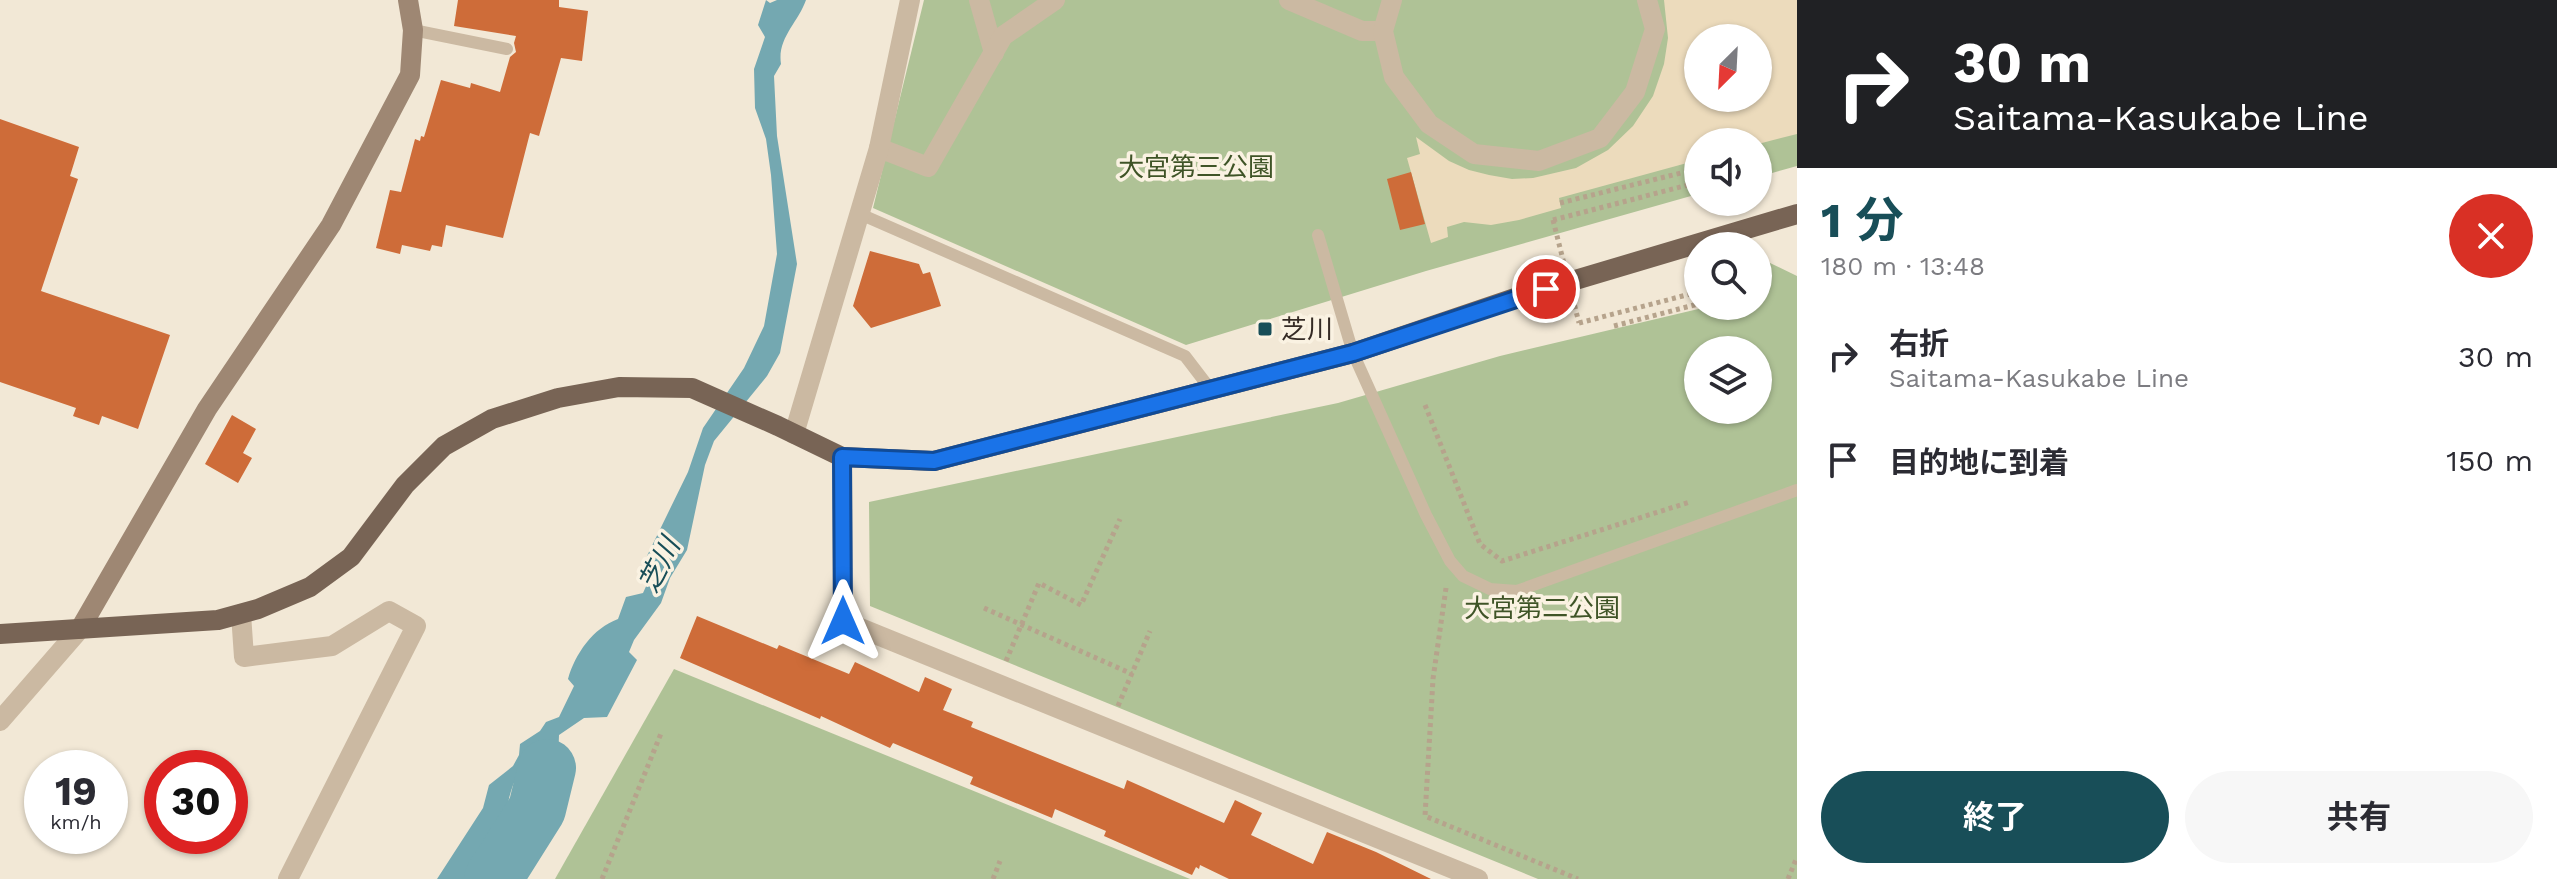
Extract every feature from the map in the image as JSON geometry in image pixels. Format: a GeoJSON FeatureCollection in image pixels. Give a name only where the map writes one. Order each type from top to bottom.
{"type":"FeatureCollection","features":[{"type":"Feature","properties":{"kind":"main road"},"geometry":{"type":"LineString","coordinates":[[0,634],[218,620],[258,609],[310,587],[351,557],[405,485],[444,446],[492,419],[558,398],[619,387],[692,388],[842,457],[934,461],[1353,353],[1518,297],[1797,214]]}},
{"type":"Feature","properties":{"kind":"street"},"geometry":{"type":"LineString","coordinates":[[0,721],[80,629],[207,409],[331,225],[410,75],[413,30],[407,0]]}},
{"type":"Feature","properties":{"kind":"street"},"geometry":{"type":"LineString","coordinates":[[786,430],[860,214],[879,148],[910,0]]}},
{"type":"Feature","properties":{"kind":"street"},"geometry":{"type":"LineString","coordinates":[[979,0],[994,53]]}},
{"type":"Feature","properties":{"kind":"street"},"geometry":{"type":"LineString","coordinates":[[879,148],[928,167],[1003,36],[1055,0]]}},
{"type":"Feature","properties":{"kind":"street"},"geometry":{"type":"LineString","coordinates":[[1289,0],[1362,31],[1383,31]]}},
{"type":"Feature","properties":{"kind":"street"},"geometry":{"type":"LineString","coordinates":[[1392,0],[1383,31],[1394,77],[1429,124],[1474,154],[1539,161],[1600,138],[1635,92],[1655,29],[1647,0]]}},
{"type":"Feature","properties":{"kind":"street"},"geometry":{"type":"LineString","coordinates":[[842,457],[843,621],[1478,879]]}},
{"type":"Feature","properties":{"kind":"street"},"geometry":{"type":"LineString","coordinates":[[241,614],[244,657],[332,646],[389,611],[416,626],[288,879]]}},
{"type":"Feature","properties":{"kind":"lane"},"geometry":{"type":"LineString","coordinates":[[413,30],[507,49]]}},
{"type":"Feature","properties":{"kind":"lane"},"geometry":{"type":"LineString","coordinates":[[860,214],[1185,356],[1211,390]]}},
{"type":"Feature","properties":{"kind":"lane"},"geometry":{"type":"LineString","coordinates":[[1318,235],[1353,353],[1426,515],[1450,561],[1463,576],[1490,589],[1517,591],[1797,490]]}},
{"type":"Feature","properties":{"kind":"path"},"geometry":{"type":"LineString","coordinates":[[1560,203],[1684,172]]}},
{"type":"Feature","properties":{"kind":"path"},"geometry":{"type":"LineString","coordinates":[[1684,186],[1553,220],[1579,323],[1684,296]]}},
{"type":"Feature","properties":{"kind":"path"},"geometry":{"type":"LineString","coordinates":[[1614,326],[1684,308]]}},
{"type":"Feature","properties":{"kind":"path"},"geometry":{"type":"LineString","coordinates":[[1425,405],[1480,544],[1502,561],[1691,501]]}},
{"type":"Feature","properties":{"kind":"path"},"geometry":{"type":"LineString","coordinates":[[997,684],[1039,583],[1081,605],[1120,519]]}},
{"type":"Feature","properties":{"kind":"path"},"geometry":{"type":"LineString","coordinates":[[1450,561],[1433,679],[1425,816],[1578,879]]}},
{"type":"Feature","properties":{"kind":"path"},"geometry":{"type":"LineString","coordinates":[[984,608],[1132,674]]}},
{"type":"Feature","properties":{"kind":"path"},"geometry":{"type":"LineString","coordinates":[[1109,729],[1150,631]]}},
{"type":"Feature","properties":{"kind":"path"},"geometry":{"type":"LineString","coordinates":[[602,879],[662,731]]}},
{"type":"Feature","properties":{"kind":"path"},"geometry":{"type":"LineString","coordinates":[[1788,879],[1797,857]]}},
{"type":"Feature","properties":{"kind":"path"},"geometry":{"type":"LineString","coordinates":[[993,879],[1000,861]]}},
{"type":"Feature","properties":{"kind":"green space","name":"大宮第三公園"},"geometry":{"type":"Polygon","coordinates":[[[924,0],[1797,0],[1797,166],[1772,173],[1772,128],[1684,128],[1684,198],[1426,271],[1186,345],[873,208],[924,0]]]}},
{"type":"Feature","properties":{"kind":"green space","name":"大宮第二公園"},"geometry":{"type":"Polygon","coordinates":[[[1772,264],[1797,276],[1797,879],[1538,879],[870,606],[869,502],[1338,403],[1500,356],[1684,312],[1684,320],[1772,320],[1772,264]]]}},
{"type":"Feature","properties":{"kind":"green space"},"geometry":{"type":"Polygon","coordinates":[[[674,669],[1190,879],[555,879],[674,669]]]}},
{"type":"Feature","properties":{"kind":"shaded area"},"geometry":{"type":"Polygon","coordinates":[[[1664,0],[1797,0],[1797,134],[1772,140],[1772,128],[1684,128],[1684,164],[1559,198],[1561,208],[1519,220],[1491,225],[1464,222],[1447,227],[1448,237],[1431,243],[1407,158],[1420,154],[1416,137],[1449,161],[1489,175],[1512,179],[1533,178],[1576,168],[1608,150],[1633,126],[1653,96],[1664,64],[1668,38],[1664,0]]]}},
{"type":"Feature","properties":{"kind":"water"},"geometry":{"type":"Polygon","coordinates":[[[766,0],[770,3],[777,0],[806,0],[785,38],[781,64],[774,76],[777,136],[797,264],[780,353],[767,376],[714,441],[705,465],[687,550],[670,578],[661,603],[634,640],[629,652],[637,660],[607,717],[584,718],[559,735],[558,761],[546,798],[523,841],[524,851],[511,873],[500,879],[437,879],[483,808],[489,785],[513,766],[520,744],[540,731],[546,722],[559,717],[574,686],[568,679],[580,651],[593,635],[618,619],[626,597],[643,593],[653,571],[647,567],[647,556],[688,472],[703,428],[744,368],[764,326],[777,254],[766,139],[755,108],[754,69],[765,37],[758,25],[766,0]],[[542,741],[516,777],[508,803],[516,808],[495,833],[491,853],[503,856],[514,846],[534,808],[528,775],[534,761],[549,751],[548,742],[542,741]]]}},
{"type":"Feature","properties":{"kind":"building"},"geometry":{"type":"Polygon","coordinates":[[[458,0],[559,0],[559,7],[588,11],[582,61],[561,58],[539,136],[530,133],[503,238],[446,225],[442,247],[432,245],[430,251],[402,245],[400,254],[376,248],[390,190],[401,192],[415,139],[420,141],[421,136],[424,137],[441,80],[470,88],[471,83],[500,92],[510,57],[516,52],[516,36],[454,26],[458,0]]]}},
{"type":"Feature","properties":{"kind":"building"},"geometry":{"type":"Polygon","coordinates":[[[0,119],[79,147],[70,176],[78,179],[41,291],[170,335],[138,429],[102,416],[99,425],[73,416],[76,408],[0,382],[0,119]]]}},
{"type":"Feature","properties":{"kind":"building"},"geometry":{"type":"Polygon","coordinates":[[[1411,172],[1425,224],[1400,230],[1387,179],[1411,172]]]}},
{"type":"Feature","properties":{"kind":"building"},"geometry":{"type":"Polygon","coordinates":[[[870,251],[919,264],[923,274],[930,272],[941,306],[871,328],[853,306],[870,251]]]}},
{"type":"Feature","properties":{"kind":"building"},"geometry":{"type":"Polygon","coordinates":[[[232,415],[256,429],[243,453],[252,458],[238,483],[205,464],[232,415]]]}},
{"type":"Feature","properties":{"kind":"building"},"geometry":{"type":"Polygon","coordinates":[[[697,616],[849,674],[855,662],[919,692],[925,677],[952,689],[943,710],[973,722],[971,727],[1124,789],[1127,780],[1224,823],[1235,800],[1262,813],[1251,835],[1313,864],[1327,832],[1431,879],[1229,879],[1200,865],[1192,875],[1104,836],[1106,831],[1055,809],[1052,818],[970,784],[973,777],[893,743],[890,748],[680,658],[697,616]]]}},
{"type":"Feature","properties":{"kind":"waterway","name":"芝川"},"geometry":{"type":"LineString","coordinates":[[493,879],[537,809],[547,768]]}},
{"type":"Feature","properties":{"kind":"place","name":"芝川"},"geometry":{"type":"Point","coordinates":[1265,329]}},
{"type":"Feature","properties":{"kind":"route"},"geometry":{"type":"LineString","coordinates":[[843,621],[842,457],[934,461],[1353,353],[1546,289]]}}]}
